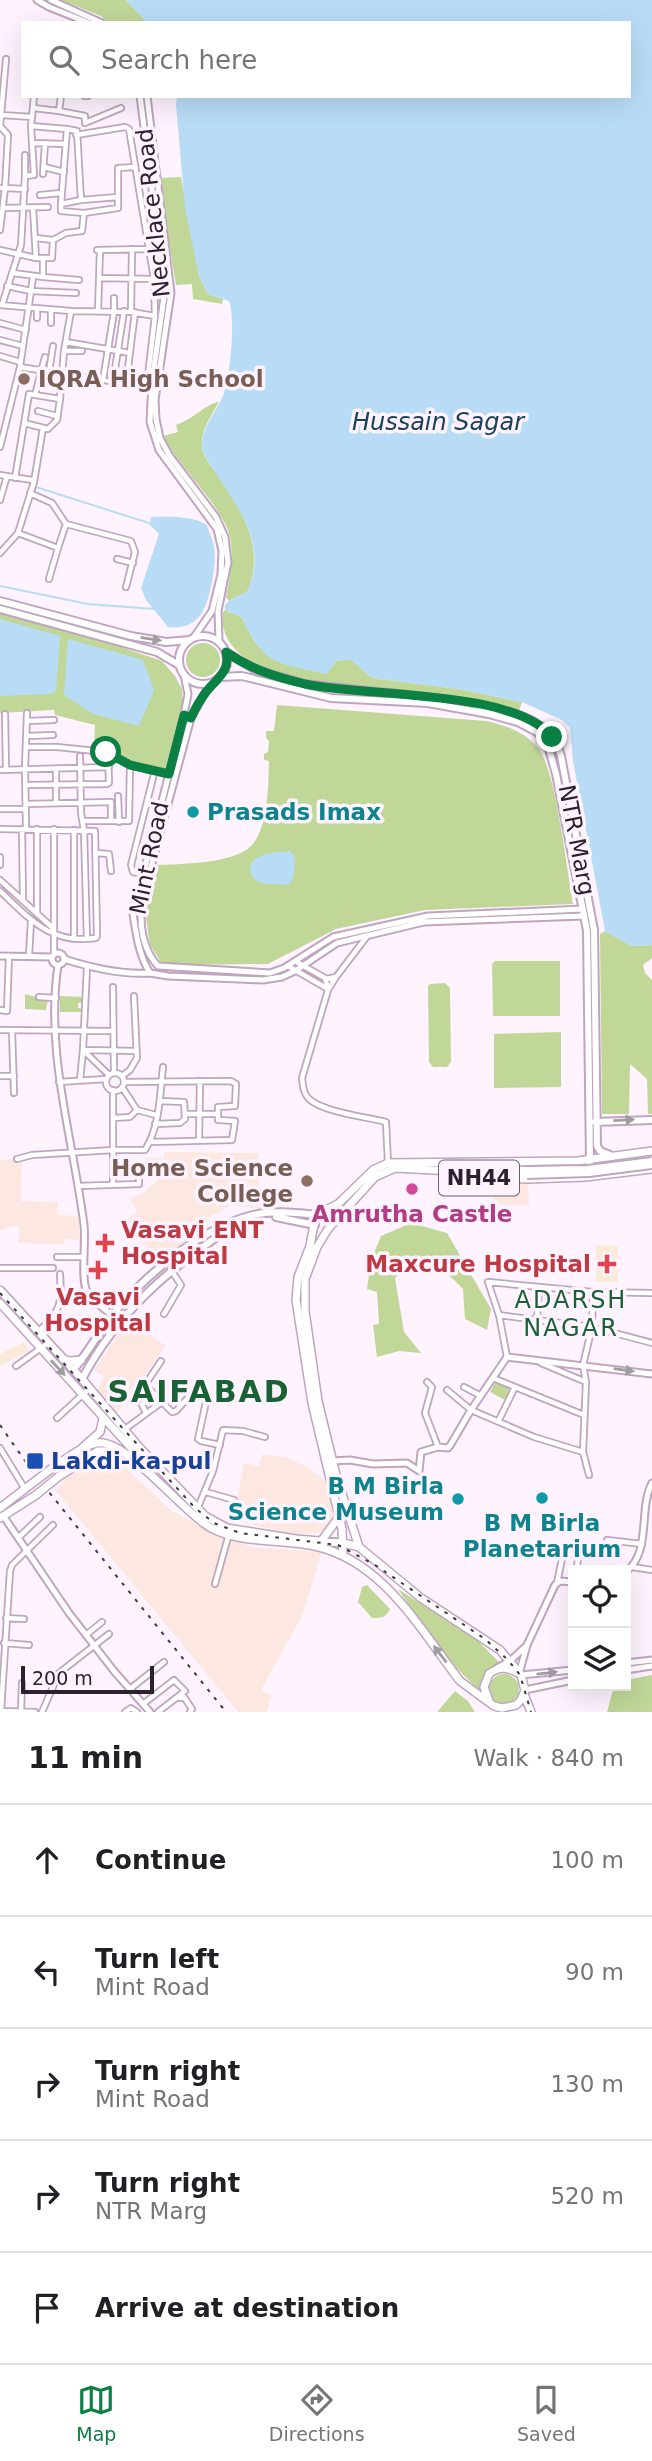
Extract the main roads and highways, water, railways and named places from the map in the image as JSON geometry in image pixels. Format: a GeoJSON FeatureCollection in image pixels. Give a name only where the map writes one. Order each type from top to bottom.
{"type":"FeatureCollection","features":[{"type":"Feature","properties":{"kind":"highway","name":"NH44"},"geometry":{"type":"LineString","coordinates":[[362,1550],[332,1461],[314,1380],[304,1293],[309,1265],[330,1227],[366,1186],[386,1171],[404,1167],[590,1160],[651,1150]]}},
{"type":"Feature","properties":{"kind":"highway","name":"NH44"},"geometry":{"type":"LineString","coordinates":[[338,1205],[373,1170],[388,1163],[452,1167],[473,1178],[528,1179],[591,1176],[652,1165]]}},
{"type":"Feature","properties":{"kind":"highway"},"geometry":{"type":"LineString","coordinates":[[318,1214],[338,1205],[338,1210],[343,1213]]}},
{"type":"Feature","properties":{"kind":"highway"},"geometry":{"type":"LineString","coordinates":[[318,1214],[296,1284],[298,1313],[312,1403],[344,1543],[343,1555]]}},
{"type":"Feature","properties":{"kind":"highway"},"geometry":{"type":"LineString","coordinates":[[315,1225],[320,1229],[330,1227],[332,1219],[329,1214],[318,1214]]}},
{"type":"Feature","properties":{"kind":"highway"},"geometry":{"type":"LineString","coordinates":[[0,1290],[90,1388],[125,1430],[143,1460]]}},
{"type":"Feature","properties":{"kind":"highway"},"geometry":{"type":"LineString","coordinates":[[0,1303],[199,1520],[229,1534],[314,1546],[356,1561],[397,1598],[460,1681],[494,1706],[509,1708],[516,1705],[525,1692]]}},
{"type":"Feature","properties":{"kind":"highway"},"geometry":{"type":"LineString","coordinates":[[63,1358],[70,1361],[81,1360]]}},
{"type":"Feature","properties":{"kind":"highway"},"geometry":{"type":"LineString","coordinates":[[0,1508],[100,1432],[102,1403]]}},
{"type":"Feature","properties":{"kind":"highway"},"geometry":{"type":"LineString","coordinates":[[75,1453],[102,1442],[154,1462],[197,1509],[227,1528],[296,1539],[344,1543],[362,1550],[421,1598],[500,1650],[520,1674],[531,1712]]}},
{"type":"Feature","properties":{"kind":"highway"},"geometry":{"type":"LineString","coordinates":[[1,1520],[58,1477],[99,1451],[123,1451]]}},
{"type":"Feature","properties":{"kind":"highway"},"geometry":{"type":"LineString","coordinates":[[322,1540],[339,1517]]}},
{"type":"Feature","properties":{"kind":"highway"},"geometry":{"type":"LineString","coordinates":[[356,1561],[362,1550]]}},
{"type":"Feature","properties":{"kind":"highway"},"geometry":{"type":"LineString","coordinates":[[494,1706],[484,1688],[489,1674],[494,1670],[508,1668],[520,1674]]}},
{"type":"Feature","properties":{"kind":"main road"},"geometry":{"type":"LineString","coordinates":[[0,601],[112,635],[157,652],[180,665]]}},
{"type":"Feature","properties":{"kind":"main road"},"geometry":{"type":"LineString","coordinates":[[0,609],[112,635],[166,642],[192,639],[212,637],[226,652],[227,664],[219,678],[200,684],[184,675],[179,655],[183,646],[192,639]]}},
{"type":"Feature","properties":{"kind":"main road","name":"NTR Marg"},"geometry":{"type":"LineString","coordinates":[[226,652],[256,670],[306,684],[452,699],[517,714],[542,726],[556,742],[563,766],[594,930],[591,1176]]}},
{"type":"Feature","properties":{"kind":"main road","name":"NTR Marg"},"geometry":{"type":"LineString","coordinates":[[219,678],[242,676],[331,698],[440,705],[499,716],[537,732],[550,748],[587,931],[593,1122],[598,1149],[615,1156]]}},
{"type":"Feature","properties":{"kind":"main road"},"geometry":{"type":"LineString","coordinates":[[593,1122],[652,1120]]}},
{"type":"Feature","properties":{"kind":"main road"},"geometry":{"type":"LineString","coordinates":[[452,1167],[589,1173],[652,1165]]}},
{"type":"Feature","properties":{"kind":"main road"},"geometry":{"type":"LineString","coordinates":[[73,1370],[112,1315],[165,1264],[208,1234],[256,1214],[318,1214]]}},
{"type":"Feature","properties":{"kind":"main road"},"geometry":{"type":"LineString","coordinates":[[82,1379],[120,1323],[170,1269],[236,1225],[258,1217],[292,1218],[315,1225]]}},
{"type":"Feature","properties":{"kind":"main road"},"geometry":{"type":"LineString","coordinates":[[81,1360],[89,1366]]}},
{"type":"Feature","properties":{"kind":"water","name":"Hussain Sagar"},"geometry":{"type":"Polygon","coordinates":[[[126,0],[652,0],[652,945],[632,946],[605,931],[573,761],[570,728],[562,720],[522,702],[458,689],[372,678],[350,659],[336,661],[327,674],[296,668],[265,654],[242,617],[225,610],[229,601],[248,591],[254,560],[253,545],[243,518],[206,458],[202,445],[207,426],[226,387],[231,348],[231,310],[229,301],[208,294],[199,276],[185,208],[176,105],[177,98],[631,98],[631,21],[146,21],[126,0]]]}},
{"type":"Feature","properties":{"kind":"water"},"geometry":{"type":"Polygon","coordinates":[[[151,517],[180,517],[200,522],[207,525],[213,542],[213,573],[206,603],[199,617],[184,626],[168,627],[146,600],[141,588],[159,534],[150,525],[151,517]]]}},
{"type":"Feature","properties":{"kind":"water"},"geometry":{"type":"Polygon","coordinates":[[[0,619],[60,636],[56,691],[50,694],[0,696],[0,619]]]}},
{"type":"Feature","properties":{"kind":"water"},"geometry":{"type":"Polygon","coordinates":[[[68,639],[143,660],[154,690],[139,726],[93,714],[64,695],[68,639]]]}},
{"type":"Feature","properties":{"kind":"water"},"geometry":{"type":"Polygon","coordinates":[[[290,851],[295,857],[292,880],[288,885],[262,883],[252,875],[250,867],[257,858],[290,851]]]}},
{"type":"Feature","properties":{"kind":"waterway"},"geometry":{"type":"LineString","coordinates":[[36,487],[152,524]]}},
{"type":"Feature","properties":{"kind":"waterway"},"geometry":{"type":"LineString","coordinates":[[0,586],[88,604],[154,609]]}},
{"type":"Feature","properties":{"kind":"railway"},"geometry":{"type":"LineString","coordinates":[[0,1293],[195,1508],[214,1523],[240,1533],[338,1545],[375,1565],[485,1639],[508,1660],[520,1675],[531,1712]]}},
{"type":"Feature","properties":{"kind":"railway"},"geometry":{"type":"LineString","coordinates":[[0,1425],[32,1471],[226,1712]]}},
{"type":"Feature","properties":{"kind":"place","name":"IQRA High School"},"geometry":{"type":"Point","coordinates":[24,379]}},
{"type":"Feature","properties":{"kind":"place","name":"Prasads Imax"},"geometry":{"type":"Point","coordinates":[193,812]}},
{"type":"Feature","properties":{"kind":"place","name":"Home Science College"},"geometry":{"type":"Point","coordinates":[307,1181]}},
{"type":"Feature","properties":{"kind":"place","name":"Amrutha Castle"},"geometry":{"type":"Point","coordinates":[412,1189]}},
{"type":"Feature","properties":{"kind":"place","name":"Vasavi ENT Hospital"},"geometry":{"type":"Point","coordinates":[105,1243]}},
{"type":"Feature","properties":{"kind":"place","name":"Maxcure Hospital"},"geometry":{"type":"Point","coordinates":[607,1264]}},
{"type":"Feature","properties":{"kind":"place","name":"Vasavi Hospital"},"geometry":{"type":"Point","coordinates":[98,1270]}},
{"type":"Feature","properties":{"kind":"place","name":"Lakdi-ka-pul"},"geometry":{"type":"Point","coordinates":[35,1461]}},
{"type":"Feature","properties":{"kind":"place","name":"B M Birla Planetarium"},"geometry":{"type":"Point","coordinates":[542,1498]}},
{"type":"Feature","properties":{"kind":"place","name":"B M Birla Science Museum"},"geometry":{"type":"Point","coordinates":[458,1499]}},
{"type":"Feature","properties":{"kind":"district","name":"ADARSH NAGAR"},"geometry":{"type":"Point","coordinates":[571,1314]}},
{"type":"Feature","properties":{"kind":"district","name":"SAIFABAD"},"geometry":{"type":"Point","coordinates":[199,1391]}}]}
